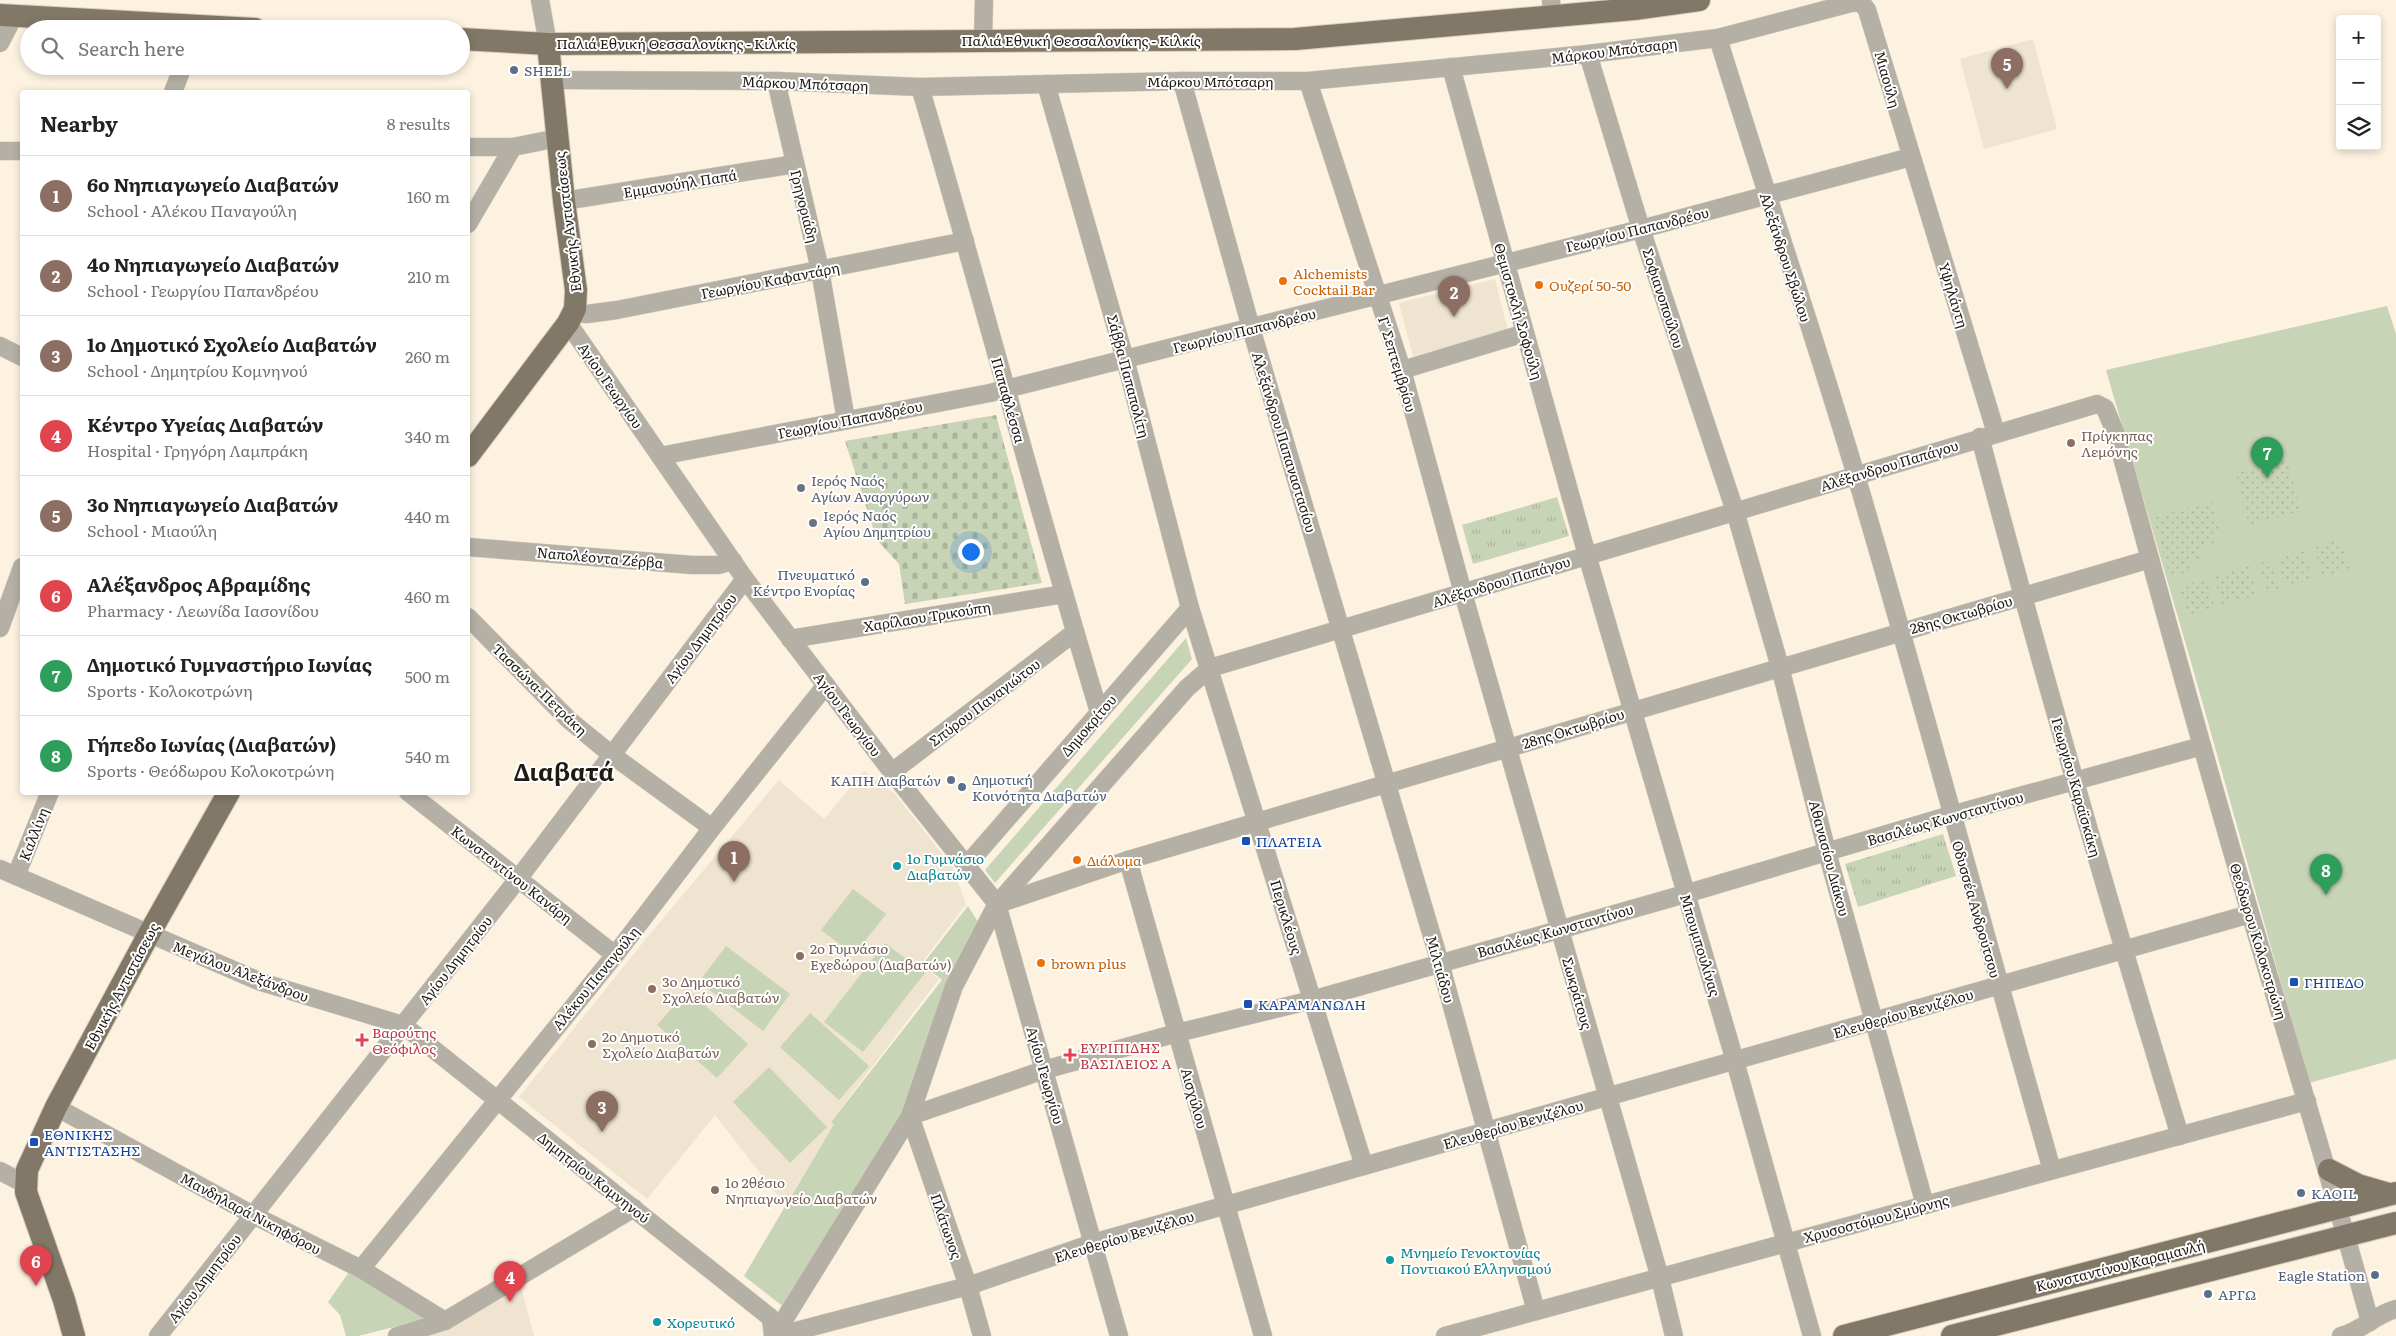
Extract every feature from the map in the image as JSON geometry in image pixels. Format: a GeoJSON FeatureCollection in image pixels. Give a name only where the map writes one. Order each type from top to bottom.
{"type":"FeatureCollection","features":[{"type":"Feature","properties":{"kind":"main road","name":"Παλιά Εθνική Θεσσαλονίκης - Κιλκίς"},"geometry":{"type":"LineString","coordinates":[[470,40],[543,52],[983,40],[1295,39],[1551,8],[1699,0]]}},
{"type":"Feature","properties":{"kind":"main road"},"geometry":{"type":"LineString","coordinates":[[7,16],[70,20]]}},
{"type":"Feature","properties":{"kind":"main road","name":"Εθνικής Αντιστάσεως"},"geometry":{"type":"LineString","coordinates":[[543,52],[553,80],[564,201],[576,290],[571,318]]}},
{"type":"Feature","properties":{"kind":"main road"},"geometry":{"type":"LineString","coordinates":[[470,453],[571,318]]}},
{"type":"Feature","properties":{"kind":"main road","name":"Εθνικής Αντιστάσεως"},"geometry":{"type":"LineString","coordinates":[[25,1184],[27,1170],[56,1107],[149,934],[227,795]]}},
{"type":"Feature","properties":{"kind":"main road"},"geometry":{"type":"LineString","coordinates":[[2329,1170],[2358,1185],[2393,1194]]}},
{"type":"Feature","properties":{"kind":"main road"},"geometry":{"type":"LineString","coordinates":[[25,1184],[28,1201],[64,1300],[74,1336]]}},
{"type":"Feature","properties":{"kind":"main road","name":"Κωνσταντίνου Καραμανλή"},"geometry":{"type":"LineString","coordinates":[[1844,1336],[2393,1194]]}},
{"type":"Feature","properties":{"kind":"main road","name":"Κωνσταντίνου Καραμανλή"},"geometry":{"type":"LineString","coordinates":[[1952,1336],[2396,1223]]}},
{"type":"Feature","properties":{"kind":"street"},"geometry":{"type":"LineString","coordinates":[[540,0],[543,52]]}},
{"type":"Feature","properties":{"kind":"street"},"geometry":{"type":"LineString","coordinates":[[983,40],[984,0]]}},
{"type":"Feature","properties":{"kind":"street","name":"Μάρκου Μπότσαρη"},"geometry":{"type":"LineString","coordinates":[[553,80],[776,81],[920,87],[1182,81],[1308,81],[1588,54],[1718,38],[1861,2]]}},
{"type":"Feature","properties":{"kind":"street","name":"Μιαούλη"},"geometry":{"type":"LineString","coordinates":[[1861,2],[1868,10],[1911,157]]}},
{"type":"Feature","properties":{"kind":"street"},"geometry":{"type":"LineString","coordinates":[[0,43],[7,16]]}},
{"type":"Feature","properties":{"kind":"street","name":"Αλεξάνδρου Σβώλου"},"geometry":{"type":"LineString","coordinates":[[1718,38],[1766,196],[1856,475]]}},
{"type":"Feature","properties":{"kind":"street","name":"Σοφιανοπούλου"},"geometry":{"type":"LineString","coordinates":[[1588,54],[1641,229],[1735,511]]}},
{"type":"Feature","properties":{"kind":"street","name":"Θεμιστοκλή Σοφούλη"},"geometry":{"type":"LineString","coordinates":[[1450,67],[1587,555]]}},
{"type":"Feature","properties":{"kind":"street"},"geometry":{"type":"LineString","coordinates":[[174,90],[180,75]]}},
{"type":"Feature","properties":{"kind":"street","name":"Γρηγοριάδη"},"geometry":{"type":"LineString","coordinates":[[776,81],[820,270],[846,420]]}},
{"type":"Feature","properties":{"kind":"street","name":"Αλεξάνδρου Παπαναστασίου"},"geometry":{"type":"LineString","coordinates":[[1182,81],[1251,328],[1341,629]]}},
{"type":"Feature","properties":{"kind":"street","name":"Γ' Σεπτεμβρίου"},"geometry":{"type":"LineString","coordinates":[[1308,81],[1402,370],[1463,593]]}},
{"type":"Feature","properties":{"kind":"street","name":"Σάββα Παπαπολίτη"},"geometry":{"type":"LineString","coordinates":[[1046,84],[1125,360],[1190,608],[1210,668]]}},
{"type":"Feature","properties":{"kind":"street","name":"Παπαφλέσσα"},"geometry":{"type":"LineString","coordinates":[[920,87],[966,241],[1064,594],[1100,712]]}},
{"type":"Feature","properties":{"kind":"street"},"geometry":{"type":"LineString","coordinates":[[470,147],[513,148],[558,138]]}},
{"type":"Feature","properties":{"kind":"street"},"geometry":{"type":"LineString","coordinates":[[470,221],[513,148]]}},
{"type":"Feature","properties":{"kind":"street"},"geometry":{"type":"LineString","coordinates":[[0,151],[20,151]]}},
{"type":"Feature","properties":{"kind":"street","name":"Γεωργίου Παπανδρέου"},"geometry":{"type":"LineString","coordinates":[[660,456],[1006,389],[1641,229],[1911,157]]}},
{"type":"Feature","properties":{"kind":"street","name":"Υψηλάντη"},"geometry":{"type":"LineString","coordinates":[[1911,157],[1988,435]]}},
{"type":"Feature","properties":{"kind":"street","name":"Εμμανούηλ Παπά"},"geometry":{"type":"LineString","coordinates":[[564,201],[795,164]]}},
{"type":"Feature","properties":{"kind":"street","name":"Γεωργίου Καφαντάρη"},"geometry":{"type":"LineString","coordinates":[[571,318],[966,241]]}},
{"type":"Feature","properties":{"kind":"street","name":"Αγίου Γεωργίου"},"geometry":{"type":"LineString","coordinates":[[571,318],[660,456],[745,578],[892,772],[997,904],[1119,1336]]}},
{"type":"Feature","properties":{"kind":"street"},"geometry":{"type":"LineString","coordinates":[[1402,370],[1525,333]]}},
{"type":"Feature","properties":{"kind":"street"},"geometry":{"type":"LineString","coordinates":[[0,346],[20,356]]}},
{"type":"Feature","properties":{"kind":"street","name":"Αλέξανδρου Παπάγου"},"geometry":{"type":"LineString","coordinates":[[774,1336],[910,1116],[954,986],[997,904],[1187,688],[1210,668],[2097,404]]}},
{"type":"Feature","properties":{"kind":"street","name":"Θεόδωρου Κολοκοτρώνη"},"geometry":{"type":"LineString","coordinates":[[2097,404],[2105,408],[2113,424],[2250,914],[2329,1170],[2370,1322]]}},
{"type":"Feature","properties":{"kind":"street","name":"Γεωργίου Καραϊσκάκη"},"geometry":{"type":"LineString","coordinates":[[1988,435],[2022,596],[2123,950],[2180,1136]]}},
{"type":"Feature","properties":{"kind":"street","name":"Οδυσσέα Ανδρούτσου"},"geometry":{"type":"LineString","coordinates":[[1856,475],[1902,631],[1951,815],[2052,1170]]}},
{"type":"Feature","properties":{"kind":"street","name":"Αθανασίου Διάκου"},"geometry":{"type":"LineString","coordinates":[[1735,511],[1780,667],[1827,852],[1925,1205]]}},
{"type":"Feature","properties":{"kind":"street","name":"Ναπολέοντα Ζέρβα"},"geometry":{"type":"LineString","coordinates":[[470,547],[692,565],[718,564],[732,560]]}},
{"type":"Feature","properties":{"kind":"street","name":"Μπουμπουλίνας"},"geometry":{"type":"LineString","coordinates":[[1587,555],[1735,1061],[1812,1336]]}},
{"type":"Feature","properties":{"kind":"street","name":"28ης Οκτωβρίου"},"geometry":{"type":"LineString","coordinates":[[997,904],[1128,860],[2150,559]]}},
{"type":"Feature","properties":{"kind":"street"},"geometry":{"type":"LineString","coordinates":[[0,628],[20,572]]}},
{"type":"Feature","properties":{"kind":"street","name":"Αγίου Δημητρίου"},"geometry":{"type":"LineString","coordinates":[[158,1336],[518,879],[745,578]]}},
{"type":"Feature","properties":{"kind":"street","name":"Σωκράτους"},"geometry":{"type":"LineString","coordinates":[[1463,593],[1660,1278],[1674,1336]]}},
{"type":"Feature","properties":{"kind":"street","name":"Χαρίλαου Τρικούπη"},"geometry":{"type":"LineString","coordinates":[[790,638],[1064,594]]}},
{"type":"Feature","properties":{"kind":"street","name":"Δημοκρίτου"},"geometry":{"type":"LineString","coordinates":[[966,866],[1190,608]]}},
{"type":"Feature","properties":{"kind":"street","name":"Τασσώνα-Πετράκη"},"geometry":{"type":"LineString","coordinates":[[470,619],[569,720],[612,755],[712,828]]}},
{"type":"Feature","properties":{"kind":"street","name":"Μιλτιάδου"},"geometry":{"type":"LineString","coordinates":[[1341,629],[1440,963],[1536,1311]]}},
{"type":"Feature","properties":{"kind":"street","name":"Σπύρου Παναγιώτου"},"geometry":{"type":"LineString","coordinates":[[892,772],[1075,632]]}},
{"type":"Feature","properties":{"kind":"street","name":"Περικλέους"},"geometry":{"type":"LineString","coordinates":[[1210,668],[1364,1166]]}},
{"type":"Feature","properties":{"kind":"street","name":"Αλέκου Παναγούλη"},"geometry":{"type":"LineString","coordinates":[[361,1269],[615,955],[712,828],[826,685]]}},
{"type":"Feature","properties":{"kind":"street","name":"Βασιλέως Κωνσταντίνου"},"geometry":{"type":"LineString","coordinates":[[910,1116],[1044,1070],[1177,1033],[1312,1000],[1685,894],[1951,815],[2202,746]]}},
{"type":"Feature","properties":{"kind":"street","name":"Καλλίνη"},"geometry":{"type":"LineString","coordinates":[[8,872],[48,795]]}},
{"type":"Feature","properties":{"kind":"street","name":"Κωνσταντίνου Κανάρη"},"geometry":{"type":"LineString","coordinates":[[412,795],[615,955]]}},
{"type":"Feature","properties":{"kind":"street","name":"Αισχύλου"},"geometry":{"type":"LineString","coordinates":[[1128,860],[1263,1336]]}},
{"type":"Feature","properties":{"kind":"street","name":"Μεγάλου Αλεξάνδρου"},"geometry":{"type":"LineString","coordinates":[[8,872],[276,987],[403,1025]]}},
{"type":"Feature","properties":{"kind":"street","name":"Ελευθερίου Βενιζέλου"},"geometry":{"type":"LineString","coordinates":[[774,1336],[968,1286],[1093,1243],[2250,914]]}},
{"type":"Feature","properties":{"kind":"street","name":"Δημητρίου Κομνηνού"},"geometry":{"type":"LineString","coordinates":[[403,1025],[771,1318],[774,1336]]}},
{"type":"Feature","properties":{"kind":"street","name":"Χρυσοστόμου Σμύρνης"},"geometry":{"type":"LineString","coordinates":[[1445,1336],[2307,1101]]}},
{"type":"Feature","properties":{"kind":"street","name":"Μανδηλαρά Νικηφόρου"},"geometry":{"type":"LineString","coordinates":[[56,1107],[253,1215],[361,1269],[445,1321]]}},
{"type":"Feature","properties":{"kind":"street","name":"Πλάτωνος"},"geometry":{"type":"LineString","coordinates":[[910,1116],[968,1286],[982,1336]]}},
{"type":"Feature","properties":{"kind":"street"},"geometry":{"type":"LineString","coordinates":[[0,1171],[25,1184]]}},
{"type":"Feature","properties":{"kind":"street"},"geometry":{"type":"LineString","coordinates":[[398,1336],[445,1321],[634,1208]]}},
{"type":"Feature","properties":{"kind":"street"},"geometry":{"type":"LineString","coordinates":[[2341,1336],[2358,1330],[2396,1310]]}},
{"type":"Feature","properties":{"kind":"shaded area"},"geometry":{"type":"Polygon","coordinates":[[[2033,39],[2057,129],[1984,149],[1960,59],[2033,39]]]}},
{"type":"Feature","properties":{"kind":"shaded area"},"geometry":{"type":"Polygon","coordinates":[[[1495,279],[1508,331],[1413,356],[1399,303],[1495,279]]]}},
{"type":"Feature","properties":{"kind":"shaded area"},"geometry":{"type":"Polygon","coordinates":[[[864,771],[895,794],[953,868],[966,904],[921,964],[939,979],[831,1121],[834,1124],[785,1205],[715,1115],[647,1199],[519,1097],[645,940],[779,780],[824,819],[864,771]]]}},
{"type":"Feature","properties":{"kind":"shaded area"},"geometry":{"type":"Polygon","coordinates":[[[521,1287],[534,1336],[423,1336],[451,1328],[521,1287]]]}},
{"type":"Feature","properties":{"kind":"green space"},"geometry":{"type":"Polygon","coordinates":[[[2387,306],[2396,334],[2396,1059],[2309,1083],[2195,676],[2106,370],[2387,306]]]}},
{"type":"Feature","properties":{"kind":"green space"},"geometry":{"type":"Polygon","coordinates":[[[996,415],[1042,583],[905,604],[899,564],[877,540],[845,441],[996,415]]]}},
{"type":"Feature","properties":{"kind":"green space"},"geometry":{"type":"Polygon","coordinates":[[[2287,460],[2301,511],[2249,525],[2236,473],[2287,460]]]}},
{"type":"Feature","properties":{"kind":"green space"},"geometry":{"type":"Polygon","coordinates":[[[1557,497],[1569,536],[1473,564],[1462,525],[1557,497]]]}},
{"type":"Feature","properties":{"kind":"green space"},"geometry":{"type":"Polygon","coordinates":[[[2212,501],[2220,529],[2213,532],[2216,542],[2199,547],[2203,559],[2189,563],[2191,571],[2170,577],[2153,518],[2212,501]]]}},
{"type":"Feature","properties":{"kind":"green space"},"geometry":{"type":"Polygon","coordinates":[[[2341,539],[2350,569],[2323,577],[2314,547],[2341,539]]]}},
{"type":"Feature","properties":{"kind":"green space"},"geometry":{"type":"Polygon","coordinates":[[[2304,550],[2312,579],[2285,587],[2277,558],[2304,550]]]}},
{"type":"Feature","properties":{"kind":"green space"},"geometry":{"type":"Polygon","coordinates":[[[2270,560],[2279,589],[2267,593],[2258,564],[2270,560]]]}},
{"type":"Feature","properties":{"kind":"green space"},"geometry":{"type":"Polygon","coordinates":[[[2249,565],[2258,595],[2222,605],[2214,576],[2249,565]]]}},
{"type":"Feature","properties":{"kind":"green space"},"geometry":{"type":"Polygon","coordinates":[[[2206,578],[2215,608],[2188,616],[2179,587],[2206,578]]]}},
{"type":"Feature","properties":{"kind":"green space"},"geometry":{"type":"Polygon","coordinates":[[[1186,638],[1192,659],[995,883],[985,870],[1186,638]]]}},
{"type":"Feature","properties":{"kind":"green space"},"geometry":{"type":"Polygon","coordinates":[[[1943,834],[1956,876],[1858,907],[1845,864],[1943,834]]]}},
{"type":"Feature","properties":{"kind":"green space"},"geometry":{"type":"Polygon","coordinates":[[[853,889],[886,914],[854,955],[821,930],[853,889]]]}},
{"type":"Feature","properties":{"kind":"green space"},"geometry":{"type":"Polygon","coordinates":[[[968,906],[978,922],[903,1112],[785,1308],[744,1276],[834,1124],[831,1122],[942,980],[923,964],[968,906]]]}},
{"type":"Feature","properties":{"kind":"green space"},"geometry":{"type":"Polygon","coordinates":[[[885,943],[925,973],[863,1052],[824,1022],[885,943]]]}},
{"type":"Feature","properties":{"kind":"green space"},"geometry":{"type":"Polygon","coordinates":[[[726,946],[790,994],[763,1031],[699,982],[726,946]]]}},
{"type":"Feature","properties":{"kind":"green space"},"geometry":{"type":"Polygon","coordinates":[[[688,990],[748,1044],[717,1078],[657,1025],[688,990]]]}},
{"type":"Feature","properties":{"kind":"green space"},"geometry":{"type":"Polygon","coordinates":[[[810,1013],[869,1066],[839,1100],[780,1047],[810,1013]]]}},
{"type":"Feature","properties":{"kind":"green space"},"geometry":{"type":"Polygon","coordinates":[[[769,1067],[827,1127],[790,1163],[733,1102],[769,1067]]]}},
{"type":"Feature","properties":{"kind":"green space"},"geometry":{"type":"Polygon","coordinates":[[[349,1272],[420,1312],[422,1320],[358,1336],[346,1336],[340,1315],[328,1302],[349,1272]]]}},
{"type":"Feature","properties":{"kind":"place","name":"SHELL"},"geometry":{"type":"Point","coordinates":[514,70]}},
{"type":"Feature","properties":{"kind":"place","name":"3ο Νηπιαγωγείο Διαβατών"},"geometry":{"type":"Point","coordinates":[2007,89]}},
{"type":"Feature","properties":{"kind":"place","name":"Alchemists Cocktail Bar"},"geometry":{"type":"Point","coordinates":[1283,281]}},
{"type":"Feature","properties":{"kind":"place","name":"Ουζερί 50-50"},"geometry":{"type":"Point","coordinates":[1539,285]}},
{"type":"Feature","properties":{"kind":"place","name":"4ο Νηπιαγωγείο Διαβατών"},"geometry":{"type":"Point","coordinates":[1454,317]}},
{"type":"Feature","properties":{"kind":"place","name":"Πρίγκηπας Λεμόνης"},"geometry":{"type":"Point","coordinates":[2071,443]}},
{"type":"Feature","properties":{"kind":"place","name":"Δημοτικό Γυμναστήριο Ιωνίας"},"geometry":{"type":"Point","coordinates":[2267,478]}},
{"type":"Feature","properties":{"kind":"place","name":"Ιερός Ναός Αγίων Αναργύρων"},"geometry":{"type":"Point","coordinates":[801,488]}},
{"type":"Feature","properties":{"kind":"place","name":"Ιερός Ναός Αγίου Δημητρίου"},"geometry":{"type":"Point","coordinates":[813,523]}},
{"type":"Feature","properties":{"kind":"place","name":"Πνευματικό Κέντρο Ενορίας"},"geometry":{"type":"Point","coordinates":[865,582]}},
{"type":"Feature","properties":{"kind":"place","name":"ΚΑΠΗ Διαβατών"},"geometry":{"type":"Point","coordinates":[951,780]}},
{"type":"Feature","properties":{"kind":"place","name":"Δημοτική Κοινότητα Διαβατών"},"geometry":{"type":"Point","coordinates":[962,787]}},
{"type":"Feature","properties":{"kind":"place","name":"ΠΛΑΤΕΙΑ"},"geometry":{"type":"Point","coordinates":[1246,841]}},
{"type":"Feature","properties":{"kind":"place","name":"Διάλυμα"},"geometry":{"type":"Point","coordinates":[1077,860]}},
{"type":"Feature","properties":{"kind":"place","name":"1ο Γυμνάσιο Διαβατών"},"geometry":{"type":"Point","coordinates":[897,866]}},
{"type":"Feature","properties":{"kind":"place","name":"6ο Νηπιαγωγείο Διαβατών"},"geometry":{"type":"Point","coordinates":[734,882]}},
{"type":"Feature","properties":{"kind":"place","name":"Γήπεδο Ιωνίας (Διαβατών)"},"geometry":{"type":"Point","coordinates":[2326,895]}},
{"type":"Feature","properties":{"kind":"place","name":"2ο Γυμνάσιο Εχεδώρου (Διαβατών)"},"geometry":{"type":"Point","coordinates":[800,956]}},
{"type":"Feature","properties":{"kind":"place","name":"brown plus"},"geometry":{"type":"Point","coordinates":[1041,963]}},
{"type":"Feature","properties":{"kind":"place","name":"ΓΗΠΕΔΟ"},"geometry":{"type":"Point","coordinates":[2294,982]}},
{"type":"Feature","properties":{"kind":"place","name":"3ο Δημοτικό Σχολείο Διαβατών"},"geometry":{"type":"Point","coordinates":[652,989]}},
{"type":"Feature","properties":{"kind":"place","name":"ΚΑΡΑΜΑΝΩΛΗ"},"geometry":{"type":"Point","coordinates":[1248,1004]}},
{"type":"Feature","properties":{"kind":"place","name":"Βαρούτης Θεόφιλος"},"geometry":{"type":"Point","coordinates":[362,1040]}},
{"type":"Feature","properties":{"kind":"place","name":"2ο Δημοτικό Σχολείο Διαβατών"},"geometry":{"type":"Point","coordinates":[592,1044]}},
{"type":"Feature","properties":{"kind":"place","name":"ΕΥΡΙΠΙΔΗΣ ΒΑΣΙΛΕΙΟΣ Α"},"geometry":{"type":"Point","coordinates":[1070,1055]}},
{"type":"Feature","properties":{"kind":"place","name":"1ο Δημοτικό Σχολείο Διαβατών"},"geometry":{"type":"Point","coordinates":[602,1132]}},
{"type":"Feature","properties":{"kind":"place","name":"ΕΘΝΙΚΗΣ ΑΝΤΙΣΤΑΣΗΣ"},"geometry":{"type":"Point","coordinates":[34,1142]}},
{"type":"Feature","properties":{"kind":"place","name":"1ο 2θέσιο Νηπιαγωγείο Διαβατών"},"geometry":{"type":"Point","coordinates":[715,1190]}},
{"type":"Feature","properties":{"kind":"place","name":"KAOIL"},"geometry":{"type":"Point","coordinates":[2301,1193]}},
{"type":"Feature","properties":{"kind":"place","name":"Μνημείο Γενοκτονίας Ποντιακού Ελληνισμού"},"geometry":{"type":"Point","coordinates":[1390,1260]}},
{"type":"Feature","properties":{"kind":"place","name":"Eagle Station"},"geometry":{"type":"Point","coordinates":[2375,1275]}},
{"type":"Feature","properties":{"kind":"place","name":"Αλέξανδρος Αβραμίδης"},"geometry":{"type":"Point","coordinates":[36,1286]}},
{"type":"Feature","properties":{"kind":"place","name":"ΑΡΓΩ"},"geometry":{"type":"Point","coordinates":[2208,1294]}},
{"type":"Feature","properties":{"kind":"place","name":"Κέντρο Υγείας Διαβατών"},"geometry":{"type":"Point","coordinates":[510,1302]}},
{"type":"Feature","properties":{"kind":"place","name":"Χορευτικό"},"geometry":{"type":"Point","coordinates":[657,1322]}},
{"type":"Feature","properties":{"kind":"district","name":"Διαβατά"},"geometry":{"type":"Point","coordinates":[564,770]}}]}
